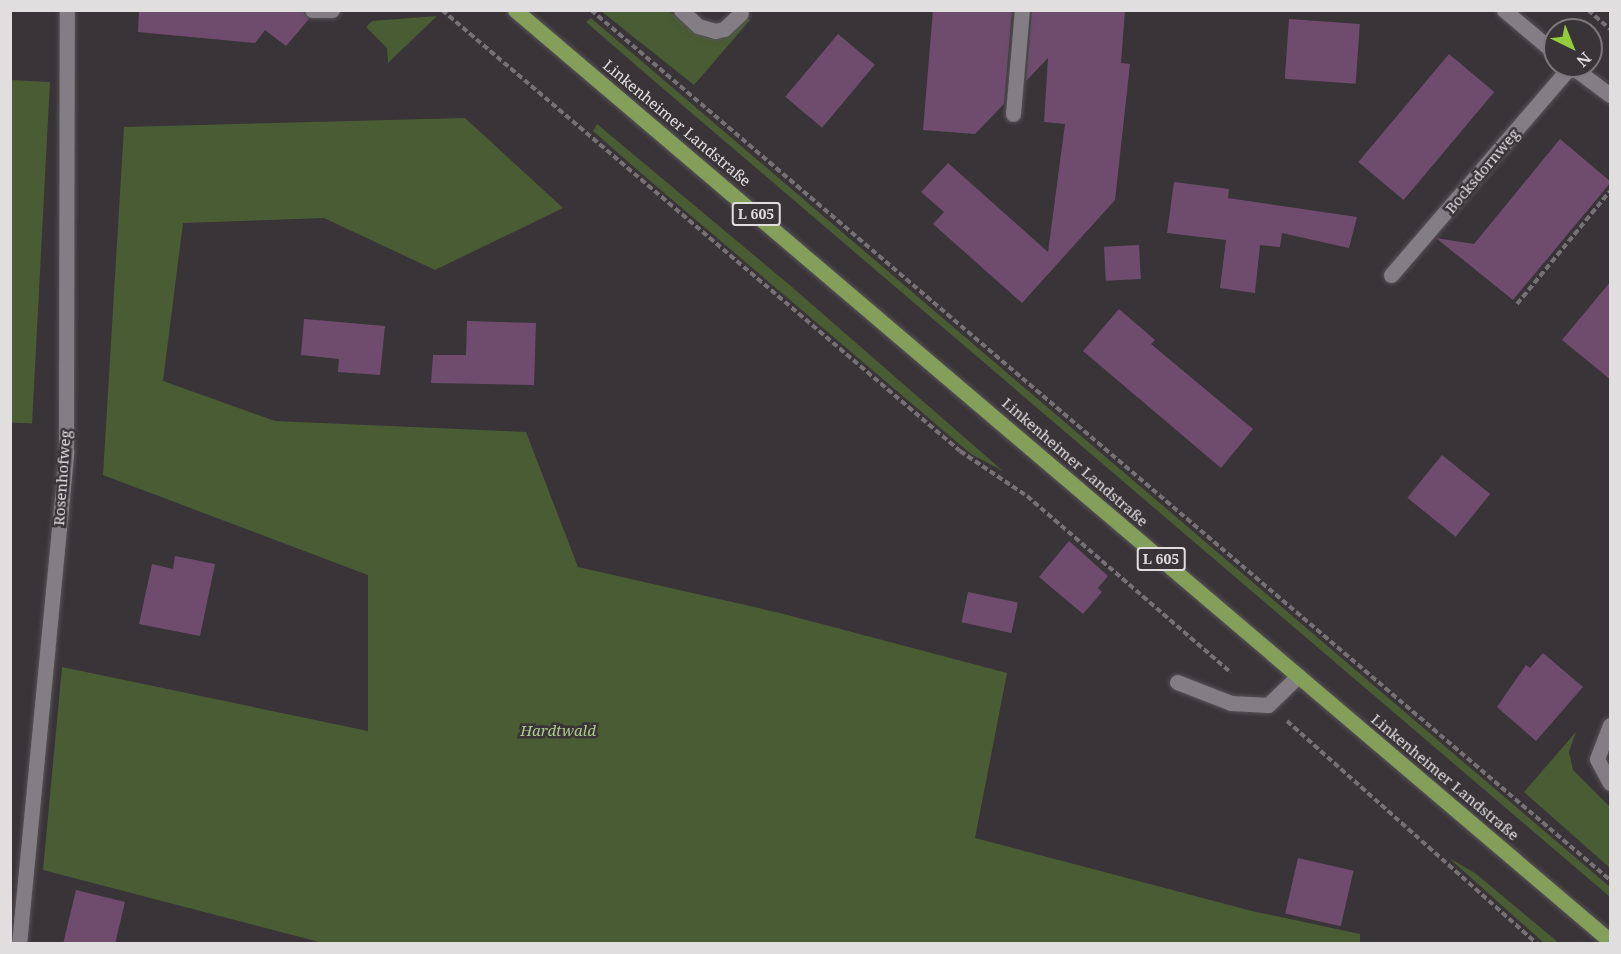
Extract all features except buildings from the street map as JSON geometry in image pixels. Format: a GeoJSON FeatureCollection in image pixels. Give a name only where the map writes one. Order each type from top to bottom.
{"type":"FeatureCollection","features":[{"type":"Feature","properties":{"kind":"main road","name":"Linkenheimer Landstraße"},"geometry":{"type":"LineString","coordinates":[[515,10],[1611,941]]}},
{"type":"Feature","properties":{"kind":"street","name":"Rosenhofweg"},"geometry":{"type":"LineString","coordinates":[[19,944],[66,452],[67,10]]}},
{"type":"Feature","properties":{"kind":"street"},"geometry":{"type":"LineString","coordinates":[[312,10],[332,10]]}},
{"type":"Feature","properties":{"kind":"street"},"geometry":{"type":"LineString","coordinates":[[681,10],[698,26],[715,31],[724,28],[741,13]]}},
{"type":"Feature","properties":{"kind":"street"},"geometry":{"type":"LineString","coordinates":[[1013,114],[1022,10]]}},
{"type":"Feature","properties":{"kind":"street"},"geometry":{"type":"LineString","coordinates":[[1504,10],[1543,42]]}},
{"type":"Feature","properties":{"kind":"street","name":"Bocksdornweg"},"geometry":{"type":"LineString","coordinates":[[1391,275],[1561,78]]}},
{"type":"Feature","properties":{"kind":"street","name":"Bocksdornweg"},"geometry":{"type":"LineString","coordinates":[[1588,78],[1611,95]]}},
{"type":"Feature","properties":{"kind":"street"},"geometry":{"type":"LineString","coordinates":[[1177,682],[1231,703],[1268,705],[1298,676]]}},
{"type":"Feature","properties":{"kind":"street"},"geometry":{"type":"LineString","coordinates":[[1611,725],[1597,759],[1611,783]]}},
{"type":"Feature","properties":{"kind":"path"},"geometry":{"type":"LineString","coordinates":[[442,10],[951,443],[1027,496],[1233,674]]}},
{"type":"Feature","properties":{"kind":"path"},"geometry":{"type":"LineString","coordinates":[[591,10],[1611,880]]}},
{"type":"Feature","properties":{"kind":"path"},"geometry":{"type":"LineString","coordinates":[[1587,10],[1611,29]]}},
{"type":"Feature","properties":{"kind":"path"},"geometry":{"type":"LineString","coordinates":[[1517,304],[1611,191]]}},
{"type":"Feature","properties":{"kind":"path"},"geometry":{"type":"LineString","coordinates":[[1268,705],[1537,944]]}},
{"type":"Feature","properties":{"kind":"green space"},"geometry":{"type":"Polygon","coordinates":[[[601,11],[669,11],[706,38],[720,38],[746,17],[750,20],[694,85],[601,11]]]}},
{"type":"Feature","properties":{"kind":"green space"},"geometry":{"type":"Polygon","coordinates":[[[437,16],[388,63],[387,48],[366,27],[372,21],[437,16]]]}},
{"type":"Feature","properties":{"kind":"green space"},"geometry":{"type":"Polygon","coordinates":[[[591,18],[1610,887],[1610,897],[653,80],[586,22],[591,18]]]}},
{"type":"Feature","properties":{"kind":"green space"},"geometry":{"type":"Polygon","coordinates":[[[11,80],[50,82],[32,424],[10,422],[11,80]]]}},
{"type":"Feature","properties":{"kind":"green space","name":"Hardtwald"},"geometry":{"type":"Polygon","coordinates":[[[465,118],[563,208],[435,270],[324,218],[183,223],[163,381],[275,421],[526,432],[578,567],[780,613],[1007,673],[975,838],[1252,911],[1360,934],[1360,943],[323,943],[43,870],[62,667],[368,731],[368,575],[103,475],[124,127],[465,118]]]}},
{"type":"Feature","properties":{"kind":"green space"},"geometry":{"type":"Polygon","coordinates":[[[597,124],[792,287],[1003,471],[971,454],[649,180],[593,131],[597,124]]]}},
{"type":"Feature","properties":{"kind":"green space"},"geometry":{"type":"Polygon","coordinates":[[[1576,732],[1569,752],[1573,770],[1610,807],[1610,868],[1524,792],[1576,732]]]}},
{"type":"Feature","properties":{"kind":"green space"},"geometry":{"type":"Polygon","coordinates":[[[1449,858],[1475,873],[1559,943],[1544,943],[1449,858]]]}}]}
